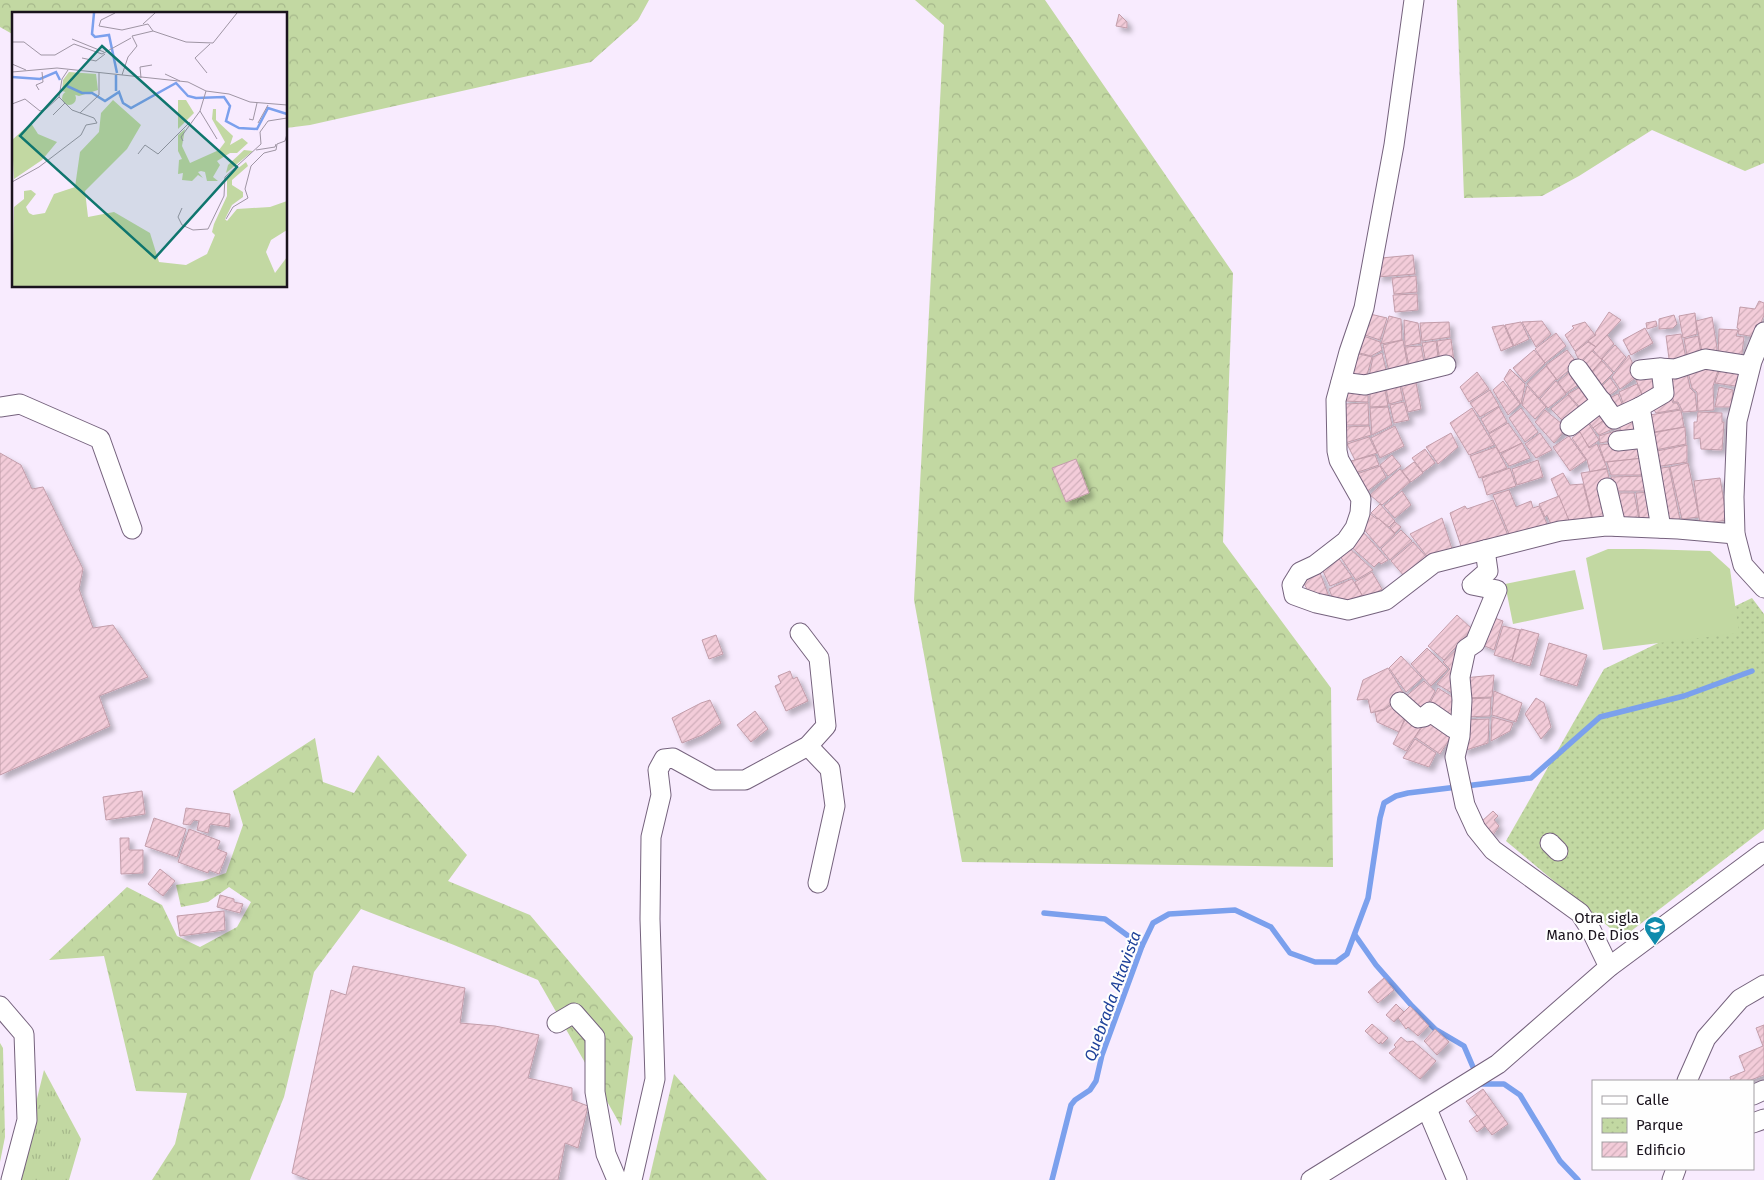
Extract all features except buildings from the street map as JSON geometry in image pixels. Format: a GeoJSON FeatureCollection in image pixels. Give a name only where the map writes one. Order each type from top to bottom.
{"type":"FeatureCollection","features":[{"type":"Feature","properties":{"kind":"street"},"geometry":{"type":"LineString","coordinates":[[1414,0],[1394,145],[1364,308],[1349,352],[1336,400],[1337,451],[1339,460],[1361,498],[1360,513],[1355,528],[1346,541],[1316,565],[1300,572],[1292,585],[1294,595],[1316,604],[1348,610],[1386,600],[1434,563],[1560,531],[1616,526],[1735,534]]}},
{"type":"Feature","properties":{"kind":"street"},"geometry":{"type":"LineString","coordinates":[[1764,332],[1750,366],[1737,421],[1734,497],[1735,534],[1743,565],[1764,588]]}},
{"type":"Feature","properties":{"kind":"street"},"geometry":{"type":"LineString","coordinates":[[1640,370],[1675,369],[1705,360],[1750,366]]}},
{"type":"Feature","properties":{"kind":"street"},"geometry":{"type":"LineString","coordinates":[[1341,382],[1365,385],[1446,365]]}},
{"type":"Feature","properties":{"kind":"street"},"geometry":{"type":"LineString","coordinates":[[1578,369],[1614,419],[1664,393],[1660,368]]}},
{"type":"Feature","properties":{"kind":"street"},"geometry":{"type":"LineString","coordinates":[[1570,426],[1602,401]]}},
{"type":"Feature","properties":{"kind":"street"},"geometry":{"type":"LineString","coordinates":[[0,407],[20,404],[100,439],[132,529]]}},
{"type":"Feature","properties":{"kind":"street"},"geometry":{"type":"LineString","coordinates":[[1640,407],[1661,528]]}},
{"type":"Feature","properties":{"kind":"street"},"geometry":{"type":"LineString","coordinates":[[1618,442],[1645,438]]}},
{"type":"Feature","properties":{"kind":"street"},"geometry":{"type":"LineString","coordinates":[[1607,488],[1616,526]]}},
{"type":"Feature","properties":{"kind":"street"},"geometry":{"type":"LineString","coordinates":[[1485,550],[1488,571],[1472,585],[1497,590],[1475,643],[1466,649],[1460,677],[1462,700],[1460,730],[1455,757],[1465,806],[1476,830],[1493,850],[1580,914],[1591,930],[1609,967]]}},
{"type":"Feature","properties":{"kind":"street"},"geometry":{"type":"LineString","coordinates":[[632,1180],[655,1079],[650,919],[651,837],[661,795],[658,770],[664,759],[673,758],[713,780],[745,780],[808,746],[826,726],[819,658],[800,633]]}},
{"type":"Feature","properties":{"kind":"street"},"geometry":{"type":"LineString","coordinates":[[1400,702],[1418,718],[1424,717],[1430,712],[1453,728],[1460,730]]}},
{"type":"Feature","properties":{"kind":"street"},"geometry":{"type":"LineString","coordinates":[[808,746],[830,769],[835,806],[818,883]]}},
{"type":"Feature","properties":{"kind":"street"},"geometry":{"type":"LineString","coordinates":[[1311,1180],[1498,1064],[1609,967],[1764,852]]}},
{"type":"Feature","properties":{"kind":"street"},"geometry":{"type":"LineString","coordinates":[[1687,1080],[1706,1038],[1740,999],[1764,984]]}},
{"type":"Feature","properties":{"kind":"street"},"geometry":{"type":"LineString","coordinates":[[0,1006],[24,1034],[27,1120],[11,1180]]}},
{"type":"Feature","properties":{"kind":"street"},"geometry":{"type":"LineString","coordinates":[[557,1023],[574,1013],[595,1037],[595,1092],[606,1154],[617,1180]]}},
{"type":"Feature","properties":{"kind":"street"},"geometry":{"type":"LineString","coordinates":[[1427,1109],[1458,1180]]}},
{"type":"Feature","properties":{"kind":"green space"},"geometry":{"type":"Polygon","coordinates":[[[0,0],[649,0],[638,20],[591,62],[310,125],[288,128],[288,12],[12,12],[12,34],[0,27],[0,0]]]}},
{"type":"Feature","properties":{"kind":"green space"},"geometry":{"type":"Polygon","coordinates":[[[915,0],[1045,0],[1233,273],[1223,542],[1331,688],[1333,867],[962,862],[914,600],[944,25],[915,0]]]}},
{"type":"Feature","properties":{"kind":"green space"},"geometry":{"type":"Polygon","coordinates":[[[1457,0],[1764,0],[1764,163],[1745,171],[1652,130],[1579,176],[1542,196],[1464,198],[1457,0]]]}},
{"type":"Feature","properties":{"kind":"green space"},"geometry":{"type":"Polygon","coordinates":[[[1608,549],[1710,551],[1730,569],[1739,633],[1603,650],[1586,558],[1608,549]]]}},
{"type":"Feature","properties":{"kind":"green space"},"geometry":{"type":"Polygon","coordinates":[[[1575,570],[1584,609],[1513,624],[1505,584],[1575,570]]]}},
{"type":"Feature","properties":{"kind":"green space"},"geometry":{"type":"Polygon","coordinates":[[[1752,598],[1764,614],[1764,829],[1622,938],[1506,841],[1604,669],[1752,598]]]}},
{"type":"Feature","properties":{"kind":"green space"},"geometry":{"type":"Polygon","coordinates":[[[315,738],[323,782],[354,793],[378,755],[467,855],[448,881],[530,915],[633,1037],[621,1126],[538,980],[361,909],[314,972],[284,1097],[250,1180],[152,1180],[175,1144],[187,1093],[136,1091],[104,956],[49,960],[127,887],[162,905],[177,936],[200,947],[237,927],[251,902],[229,887],[208,902],[181,907],[176,885],[203,881],[226,873],[243,825],[233,791],[315,738]]]}},
{"type":"Feature","properties":{"kind":"green space"},"geometry":{"type":"Polygon","coordinates":[[[0,1043],[3,1048],[5,1137],[0,1162],[0,1043]]]}},
{"type":"Feature","properties":{"kind":"green space"},"geometry":{"type":"Polygon","coordinates":[[[44,1070],[81,1139],[69,1180],[17,1180],[44,1070]]]}},
{"type":"Feature","properties":{"kind":"green space"},"geometry":{"type":"Polygon","coordinates":[[[674,1074],[767,1180],[649,1180],[674,1074]]]}},
{"type":"Feature","properties":{"kind":"waterway","name":"Quebrada Altavista"},"geometry":{"type":"LineString","coordinates":[[1052,1180],[1071,1105],[1090,1090],[1096,1081],[1102,1055],[1142,946],[1153,923],[1169,914],[1235,910],[1271,927],[1290,953],[1315,962],[1336,962],[1347,954],[1368,898],[1384,803],[1396,796],[1408,793],[1531,778],[1600,717],[1684,696],[1752,671]]}},
{"type":"Feature","properties":{"kind":"waterway"},"geometry":{"type":"LineString","coordinates":[[1044,913],[1105,919],[1142,946]]}},
{"type":"Feature","properties":{"kind":"waterway"},"geometry":{"type":"LineString","coordinates":[[1355,935],[1376,965],[1412,1006],[1435,1029],[1464,1046],[1473,1067]]}},
{"type":"Feature","properties":{"kind":"waterway"},"geometry":{"type":"LineString","coordinates":[[1481,1084],[1504,1084],[1520,1095],[1560,1161],[1578,1180]]}},
{"type":"Feature","properties":{"kind":"place","name":"Otra sigla Mano De Dios"},"geometry":{"type":"Point","coordinates":[1655,946]}}]}
